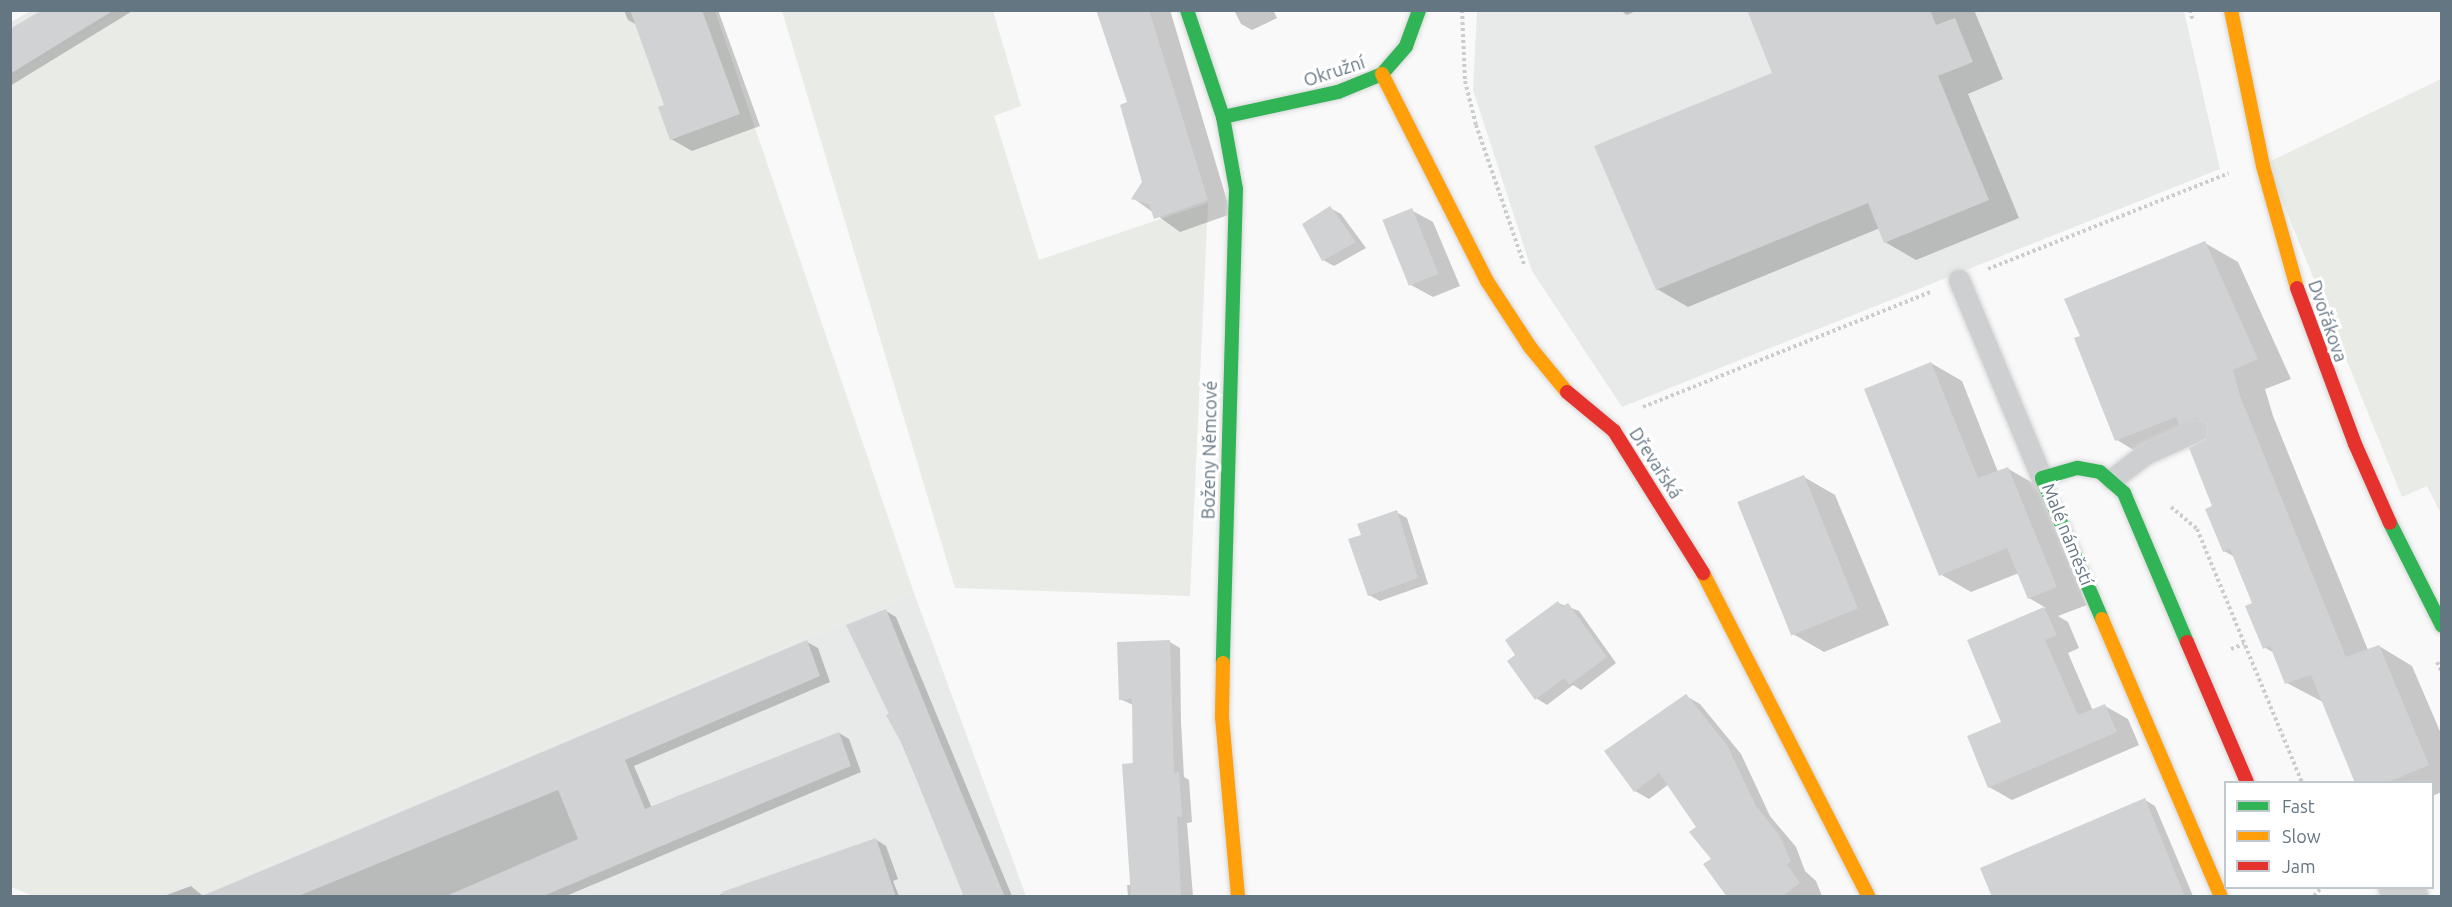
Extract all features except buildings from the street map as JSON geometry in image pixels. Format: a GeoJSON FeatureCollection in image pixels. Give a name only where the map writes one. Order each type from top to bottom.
{"type":"FeatureCollection","features":[{"type":"Feature","properties":{"kind":"street","name":"Boženy Němcové"},"geometry":{"type":"LineString","coordinates":[[1187,10],[1223,117],[1236,189],[1227,408],[1222,717],[1238,897]]}},
{"type":"Feature","properties":{"kind":"street","name":"Okružní"},"geometry":{"type":"LineString","coordinates":[[1223,117],[1338,92],[1382,74],[1406,46],[1419,10]]}},
{"type":"Feature","properties":{"kind":"street","name":"Dvořákova"},"geometry":{"type":"LineString","coordinates":[[2231,10],[2263,166],[2301,306],[2355,444],[2401,548],[2442,626]]}},
{"type":"Feature","properties":{"kind":"street","name":"Dřevařská"},"geometry":{"type":"LineString","coordinates":[[1382,74],[1487,281],[1530,347],[1571,397],[1614,431],[1694,555],[1868,897]]}},
{"type":"Feature","properties":{"kind":"street","name":"Malé náměstí"},"geometry":{"type":"LineString","coordinates":[[2118,486],[2100,472],[2078,468],[2042,478],[2221,897]]}},
{"type":"Feature","properties":{"kind":"street"},"geometry":{"type":"LineString","coordinates":[[2118,486],[2246,781]]}},
{"type":"Feature","properties":{"kind":"street"},"geometry":{"type":"LineString","coordinates":[[2397,889],[2410,897]]}},
{"type":"Feature","properties":{"kind":"lane"},"geometry":{"type":"LineString","coordinates":[[1959,280],[2042,478]]}},
{"type":"Feature","properties":{"kind":"lane"},"geometry":{"type":"LineString","coordinates":[[2118,486],[2145,454],[2196,431]]}},
{"type":"Feature","properties":{"kind":"path"},"geometry":{"type":"LineString","coordinates":[[1462,10],[1465,81],[1470,103],[1527,274]]}},
{"type":"Feature","properties":{"kind":"path"},"geometry":{"type":"LineString","coordinates":[[1605,424],[2232,171]]}},
{"type":"Feature","properties":{"kind":"path"},"geometry":{"type":"LineString","coordinates":[[2118,486],[2148,488],[2197,529],[2301,781]]}},
{"type":"Feature","properties":{"kind":"shaded area"},"geometry":{"type":"Polygon","coordinates":[[[30,11],[122,11],[11,78],[10,23],[30,11]]]}},
{"type":"Feature","properties":{"kind":"shaded area"},"geometry":{"type":"Polygon","coordinates":[[[122,11],[715,11],[914,593],[198,895],[192,881],[156,896],[33,896],[11,887],[11,78],[122,11]]]}},
{"type":"Feature","properties":{"kind":"shaded area"},"geometry":{"type":"Polygon","coordinates":[[[782,11],[993,11],[1021,106],[994,116],[1039,260],[1208,203],[1190,596],[955,588],[782,11]]]}},
{"type":"Feature","properties":{"kind":"shaded area"},"geometry":{"type":"Polygon","coordinates":[[[1477,11],[2184,11],[2220,169],[1622,407],[1532,271],[1473,90],[1477,11]]]}},
{"type":"Feature","properties":{"kind":"shaded area"},"geometry":{"type":"Polygon","coordinates":[[[2441,79],[2441,514],[2427,486],[2402,497],[2267,163],[2441,79]]]}},
{"type":"Feature","properties":{"kind":"shaded area"},"geometry":{"type":"Polygon","coordinates":[[[914,593],[1026,896],[156,896],[192,881],[198,895],[914,593]]]}},
{"type":"Feature","properties":{"kind":"traffic: fast"},"geometry":{"type":"LineString","coordinates":[[1187,10],[1223,117],[1236,189],[1223,663]]}},
{"type":"Feature","properties":{"kind":"traffic: fast"},"geometry":{"type":"LineString","coordinates":[[1223,117],[1338,92],[1382,74],[1406,46],[1419,10]]}},
{"type":"Feature","properties":{"kind":"traffic: fast"},"geometry":{"type":"LineString","coordinates":[[2102,619],[2042,478],[2078,468],[2100,472],[2124,493],[2187,642]]}},
{"type":"Feature","properties":{"kind":"traffic: fast"},"geometry":{"type":"LineString","coordinates":[[2390,523],[2442,626]]}},
{"type":"Feature","properties":{"kind":"traffic: slow"},"geometry":{"type":"LineString","coordinates":[[2231,10],[2263,166],[2297,288]]}},
{"type":"Feature","properties":{"kind":"traffic: slow"},"geometry":{"type":"LineString","coordinates":[[1382,74],[1487,281],[1530,347],[1567,392]]}},
{"type":"Feature","properties":{"kind":"traffic: slow"},"geometry":{"type":"LineString","coordinates":[[1703,573],[1868,896]]}},
{"type":"Feature","properties":{"kind":"traffic: slow"},"geometry":{"type":"LineString","coordinates":[[2102,619],[2221,896]]}},
{"type":"Feature","properties":{"kind":"traffic: slow"},"geometry":{"type":"LineString","coordinates":[[1223,663],[1222,717],[1238,896]]}},
{"type":"Feature","properties":{"kind":"traffic: jam"},"geometry":{"type":"LineString","coordinates":[[2297,288],[2355,444],[2390,523]]}},
{"type":"Feature","properties":{"kind":"traffic: jam"},"geometry":{"type":"LineString","coordinates":[[1567,392],[1614,431],[1703,573]]}},
{"type":"Feature","properties":{"kind":"traffic: jam"},"geometry":{"type":"LineString","coordinates":[[2187,642],[2247,781]]}}]}
